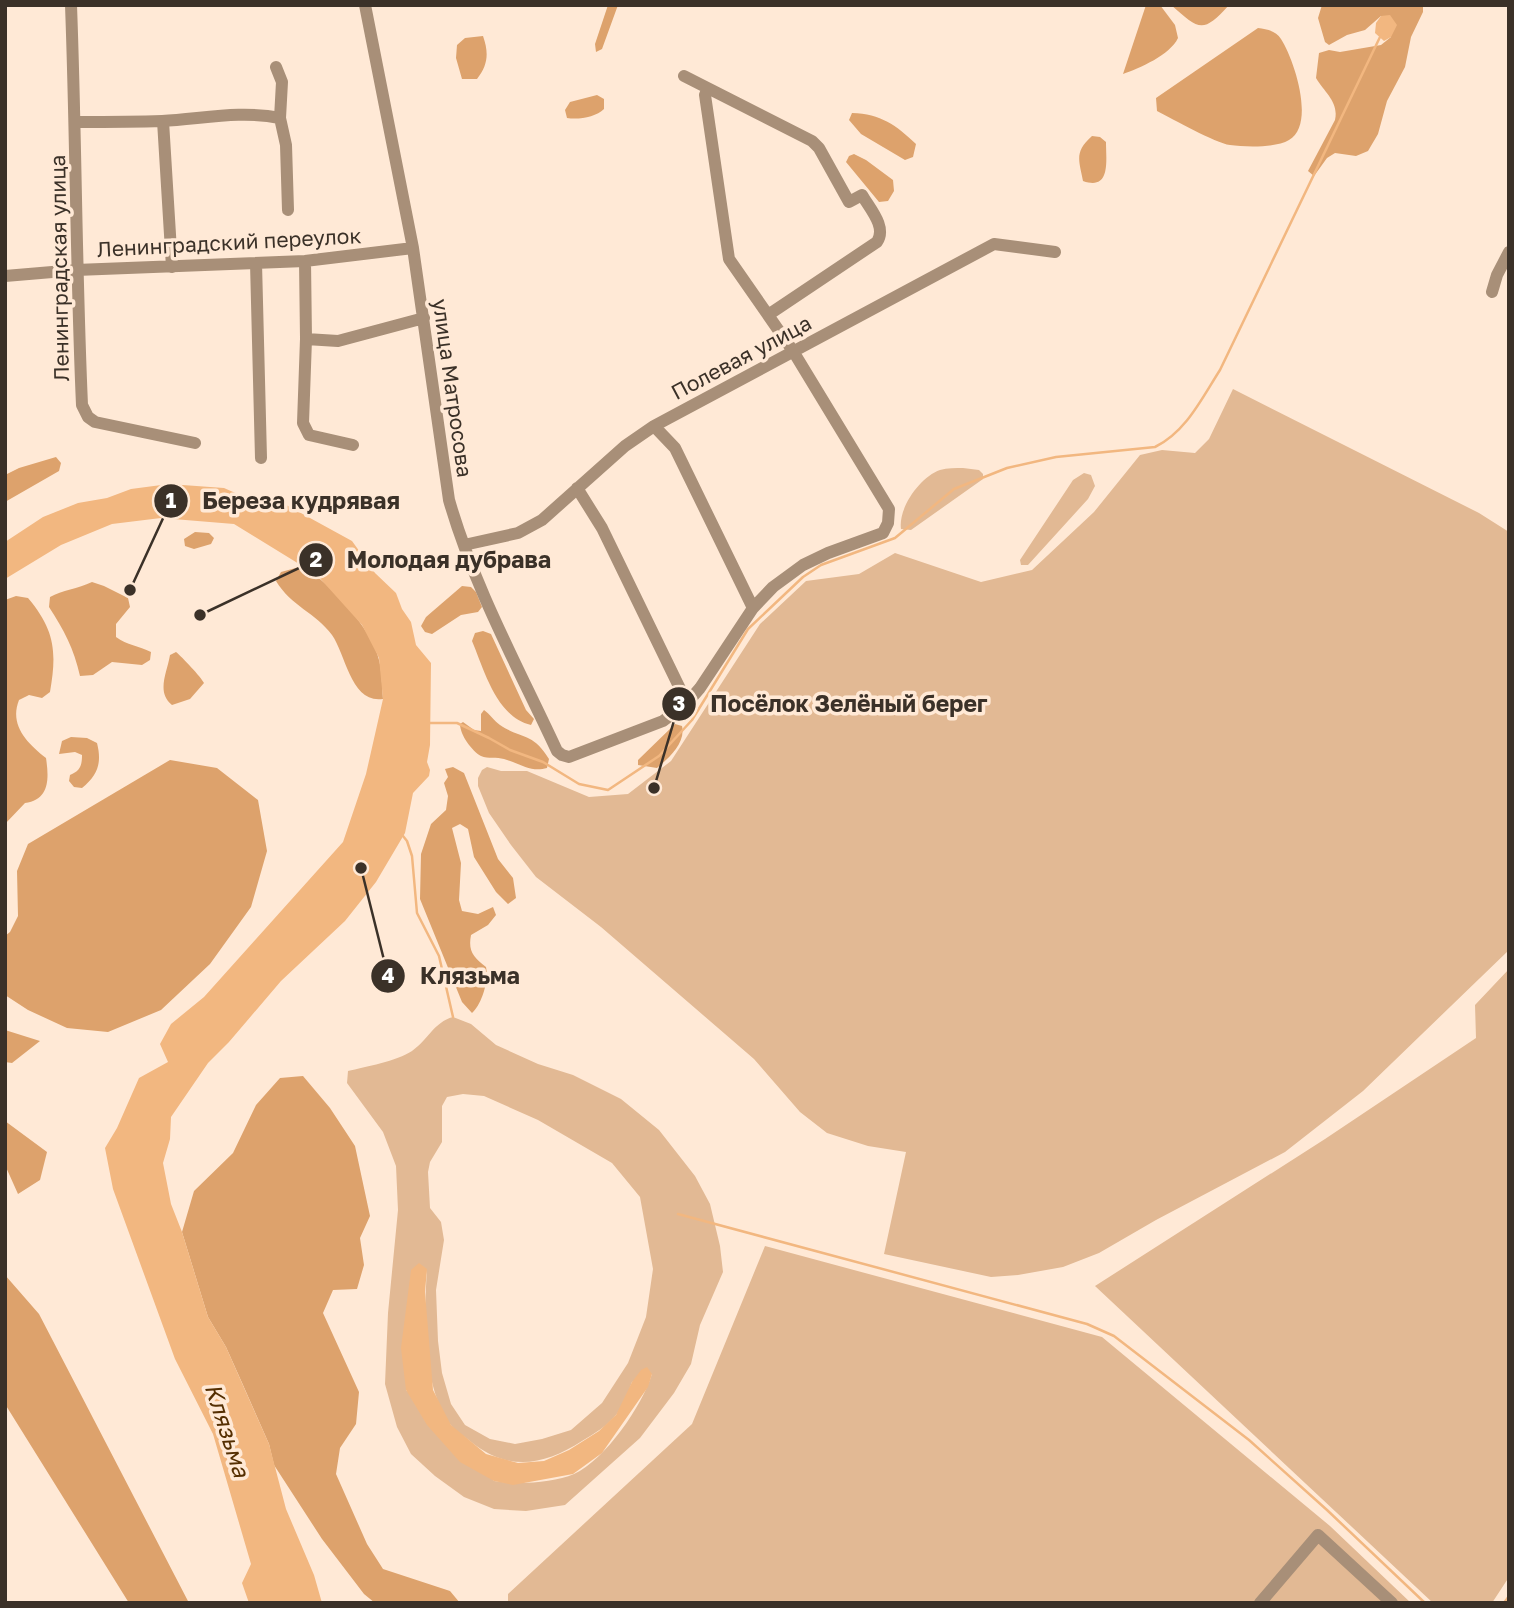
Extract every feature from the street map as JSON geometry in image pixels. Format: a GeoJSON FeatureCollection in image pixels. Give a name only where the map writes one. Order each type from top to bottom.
{"type":"FeatureCollection","features":[{"type":"Feature","properties":{"kind":"street","name":"Ленинградская улица"},"geometry":{"type":"LineString","coordinates":[[71,5],[76,122],[76,270],[82,405],[88,417],[95,422],[195,443]]}},
{"type":"Feature","properties":{"kind":"street","name":"улица Матросова"},"geometry":{"type":"LineString","coordinates":[[365,5],[413,248],[449,500],[490,608],[557,751],[562,755],[569,757],[663,721],[687,703]]}},
{"type":"Feature","properties":{"kind":"street"},"geometry":{"type":"LineString","coordinates":[[276,67],[282,82],[280,118],[286,145],[288,210]]}},
{"type":"Feature","properties":{"kind":"street"},"geometry":{"type":"LineString","coordinates":[[684,76],[812,141],[819,148],[849,202],[862,195],[881,228],[882,235],[877,242],[768,315]]}},
{"type":"Feature","properties":{"kind":"street"},"geometry":{"type":"LineString","coordinates":[[577,488],[602,528],[687,703],[753,608],[772,587],[803,565],[883,533],[888,523],[889,509],[793,351],[729,259],[705,95],[707,90]]}},
{"type":"Feature","properties":{"kind":"street"},"geometry":{"type":"LineString","coordinates":[[76,122],[163,121],[232,114],[280,118]]}},
{"type":"Feature","properties":{"kind":"street"},"geometry":{"type":"LineString","coordinates":[[163,121],[172,267]]}},
{"type":"Feature","properties":{"kind":"street","name":"Полевая улица"},"geometry":{"type":"LineString","coordinates":[[464,545],[518,533],[542,520],[625,446],[654,426],[994,244],[1055,252]]}},
{"type":"Feature","properties":{"kind":"street","name":"Ленинградский переулок"},"geometry":{"type":"LineString","coordinates":[[5,276],[76,270],[304,261],[413,248]]}},
{"type":"Feature","properties":{"kind":"street"},"geometry":{"type":"LineString","coordinates":[[1493,292],[1497,275],[1509,252]]}},
{"type":"Feature","properties":{"kind":"street"},"geometry":{"type":"LineString","coordinates":[[304,261],[306,339],[303,423],[309,435],[353,445]]}},
{"type":"Feature","properties":{"kind":"street"},"geometry":{"type":"LineString","coordinates":[[256,263],[261,458]]}},
{"type":"Feature","properties":{"kind":"street"},"geometry":{"type":"LineString","coordinates":[[306,339],[338,341],[424,318]]}},
{"type":"Feature","properties":{"kind":"street"},"geometry":{"type":"LineString","coordinates":[[654,426],[675,448],[753,608]]}},
{"type":"Feature","properties":{"kind":"street"},"geometry":{"type":"LineString","coordinates":[[1259,1603],[1318,1535],[1391,1603]]}},
{"type":"Feature","properties":{"kind":"shaded area"},"geometry":{"type":"Polygon","coordinates":[[[608,5],[618,5],[602,49],[596,52],[595,44],[608,5]]]}},
{"type":"Feature","properties":{"kind":"shaded area"},"geometry":{"type":"Polygon","coordinates":[[[1146,5],[1160,5],[1175,25],[1178,38],[1162,55],[1123,74],[1146,5]]]}},
{"type":"Feature","properties":{"kind":"shaded area"},"geometry":{"type":"Polygon","coordinates":[[[1171,5],[1229,5],[1212,21],[1200,25],[1171,5]]]}},
{"type":"Feature","properties":{"kind":"shaded area"},"geometry":{"type":"Polygon","coordinates":[[[1322,5],[1423,5],[1423,12],[1411,37],[1405,67],[1387,101],[1378,134],[1368,151],[1356,156],[1335,153],[1327,158],[1314,176],[1308,171],[1336,114],[1333,103],[1316,78],[1319,53],[1381,45],[1391,37],[1381,16],[1365,30],[1347,35],[1329,45],[1325,42],[1318,18],[1322,5]]]}},
{"type":"Feature","properties":{"kind":"shaded area"},"geometry":{"type":"Polygon","coordinates":[[[1258,28],[1279,36],[1292,61],[1302,107],[1297,132],[1289,140],[1269,146],[1230,145],[1157,111],[1156,98],[1258,28]]]}},
{"type":"Feature","properties":{"kind":"shaded area"},"geometry":{"type":"Polygon","coordinates":[[[483,36],[487,53],[483,69],[477,79],[462,79],[456,58],[457,45],[465,38],[483,36]]]}},
{"type":"Feature","properties":{"kind":"shaded area"},"geometry":{"type":"Polygon","coordinates":[[[597,95],[604,99],[604,109],[601,112],[577,119],[567,118],[565,110],[570,102],[597,95]]]}},
{"type":"Feature","properties":{"kind":"shaded area"},"geometry":{"type":"Polygon","coordinates":[[[852,113],[880,118],[902,131],[916,144],[913,157],[905,160],[861,134],[849,120],[852,113]]]}},
{"type":"Feature","properties":{"kind":"shaded area"},"geometry":{"type":"Polygon","coordinates":[[[1092,136],[1100,137],[1106,142],[1106,158],[1103,178],[1092,183],[1083,181],[1079,157],[1082,147],[1092,136]]]}},
{"type":"Feature","properties":{"kind":"shaded area"},"geometry":{"type":"Polygon","coordinates":[[[854,154],[893,180],[894,191],[888,201],[879,202],[846,162],[849,156],[854,154]]]}},
{"type":"Feature","properties":{"kind":"shaded area"},"geometry":{"type":"Polygon","coordinates":[[[1233,389],[1479,513],[1509,532],[1509,950],[1363,1091],[1285,1152],[1099,1253],[1063,1267],[991,1277],[884,1254],[906,1152],[868,1146],[827,1133],[800,1112],[754,1059],[601,927],[536,877],[489,813],[478,786],[478,778],[487,767],[501,771],[527,771],[589,797],[628,794],[671,761],[760,624],[806,581],[859,574],[895,553],[981,582],[1032,570],[1094,512],[1140,455],[1162,450],[1195,453],[1209,439],[1233,389]]]}},
{"type":"Feature","properties":{"kind":"shaded area"},"geometry":{"type":"Polygon","coordinates":[[[56,457],[61,463],[59,471],[5,502],[5,475],[56,457]]]}},
{"type":"Feature","properties":{"kind":"shaded area"},"geometry":{"type":"Polygon","coordinates":[[[940,470],[979,470],[983,479],[911,530],[901,529],[907,503],[925,479],[940,470]]]}},
{"type":"Feature","properties":{"kind":"shaded area"},"geometry":{"type":"Polygon","coordinates":[[[1084,473],[1091,475],[1095,486],[1088,499],[1028,565],[1021,565],[1020,560],[1073,480],[1084,473]]]}},
{"type":"Feature","properties":{"kind":"shaded area"},"geometry":{"type":"Polygon","coordinates":[[[195,532],[209,533],[214,538],[211,544],[194,549],[185,546],[184,539],[195,532]]]}},
{"type":"Feature","properties":{"kind":"shaded area"},"geometry":{"type":"Polygon","coordinates":[[[303,566],[337,595],[368,634],[379,660],[383,699],[372,699],[356,686],[337,644],[326,627],[289,597],[276,581],[281,572],[303,566]]]}},
{"type":"Feature","properties":{"kind":"shaded area"},"geometry":{"type":"Polygon","coordinates":[[[92,582],[128,598],[130,607],[116,624],[116,637],[151,652],[150,660],[142,665],[112,662],[93,675],[80,676],[68,640],[49,607],[50,597],[92,582]]]}},
{"type":"Feature","properties":{"kind":"shaded area"},"geometry":{"type":"Polygon","coordinates":[[[462,586],[471,587],[476,592],[482,607],[478,612],[461,615],[432,634],[425,632],[421,626],[426,617],[462,586]]]}},
{"type":"Feature","properties":{"kind":"shaded area"},"geometry":{"type":"Polygon","coordinates":[[[16,596],[28,598],[44,621],[52,642],[50,692],[42,698],[29,695],[19,700],[16,718],[26,740],[46,758],[48,773],[46,787],[39,798],[25,803],[5,824],[5,600],[16,596]]]}},
{"type":"Feature","properties":{"kind":"shaded area"},"geometry":{"type":"Polygon","coordinates":[[[483,631],[491,634],[526,710],[534,719],[531,725],[509,712],[493,690],[472,641],[475,633],[483,631]]]}},
{"type":"Feature","properties":{"kind":"shaded area"},"geometry":{"type":"Polygon","coordinates":[[[176,652],[204,683],[190,699],[172,705],[167,700],[164,682],[170,655],[176,652]]]}},
{"type":"Feature","properties":{"kind":"shaded area"},"geometry":{"type":"Polygon","coordinates":[[[484,710],[500,725],[538,744],[549,759],[547,768],[530,768],[504,759],[484,757],[474,750],[464,738],[460,724],[463,722],[474,730],[481,731],[481,714],[484,710]]]}},
{"type":"Feature","properties":{"kind":"shaded area"},"geometry":{"type":"Polygon","coordinates":[[[675,724],[682,726],[683,732],[671,755],[657,768],[638,765],[638,760],[675,724]]]}},
{"type":"Feature","properties":{"kind":"shaded area"},"geometry":{"type":"Polygon","coordinates":[[[71,737],[87,738],[97,743],[97,768],[82,788],[74,787],[69,781],[70,775],[80,768],[82,755],[75,752],[59,754],[62,741],[71,737]]]}},
{"type":"Feature","properties":{"kind":"shaded area"},"geometry":{"type":"Polygon","coordinates":[[[170,760],[217,768],[258,800],[267,851],[251,907],[210,964],[161,1010],[108,1032],[67,1028],[28,1010],[5,995],[5,936],[18,916],[17,871],[28,844],[170,760]]]}},
{"type":"Feature","properties":{"kind":"shaded area"},"geometry":{"type":"Polygon","coordinates":[[[453,767],[464,773],[498,859],[513,878],[516,898],[508,904],[496,892],[474,857],[468,829],[460,824],[452,828],[461,863],[459,900],[462,911],[478,914],[493,907],[496,915],[488,925],[471,935],[472,953],[486,967],[487,972],[482,998],[472,1013],[462,1002],[420,899],[421,854],[431,824],[446,810],[448,796],[444,783],[448,777],[445,769],[453,767]]]}},
{"type":"Feature","properties":{"kind":"shaded area"},"geometry":{"type":"Polygon","coordinates":[[[1509,969],[1509,1577],[1492,1603],[1433,1603],[1095,1286],[1325,1139],[1476,1038],[1475,1005],[1509,969]]]}},
{"type":"Feature","properties":{"kind":"shaded area"},"geometry":{"type":"Polygon","coordinates":[[[453,1017],[471,1024],[496,1045],[538,1064],[573,1075],[621,1099],[659,1130],[695,1176],[710,1204],[723,1272],[700,1325],[691,1364],[674,1393],[640,1438],[565,1505],[526,1511],[494,1509],[464,1497],[411,1454],[397,1427],[385,1384],[388,1313],[398,1210],[396,1166],[383,1132],[347,1083],[348,1071],[406,1055],[446,1019],[453,1017]],[[463,1094],[447,1097],[442,1106],[442,1142],[430,1162],[428,1172],[430,1208],[441,1222],[444,1240],[436,1290],[442,1373],[451,1404],[465,1425],[490,1439],[515,1444],[542,1439],[571,1430],[602,1403],[628,1363],[646,1317],[653,1269],[640,1197],[612,1163],[538,1120],[484,1096],[463,1094]],[[427,1269],[406,1390],[494,1481],[523,1483],[556,1479],[574,1474],[598,1457],[631,1416],[652,1374],[632,1382],[621,1408],[609,1423],[568,1449],[553,1456],[526,1462],[498,1458],[484,1451],[450,1424],[434,1390],[427,1349],[427,1269]]]}},
{"type":"Feature","properties":{"kind":"shaded area"},"geometry":{"type":"Polygon","coordinates":[[[5,1030],[40,1041],[12,1063],[5,1062],[5,1030]]]}},
{"type":"Feature","properties":{"kind":"shaded area"},"geometry":{"type":"Polygon","coordinates":[[[303,1076],[330,1108],[355,1146],[370,1216],[360,1238],[364,1265],[357,1289],[333,1290],[323,1313],[359,1392],[356,1424],[340,1448],[336,1474],[367,1544],[383,1569],[450,1591],[460,1603],[375,1603],[364,1594],[322,1539],[274,1465],[269,1444],[243,1385],[226,1347],[208,1317],[182,1232],[194,1191],[233,1153],[256,1105],[280,1078],[303,1076]]]}},
{"type":"Feature","properties":{"kind":"shaded area"},"geometry":{"type":"Polygon","coordinates":[[[5,1121],[47,1152],[40,1180],[18,1194],[5,1165],[5,1121]]]}},
{"type":"Feature","properties":{"kind":"shaded area"},"geometry":{"type":"Polygon","coordinates":[[[765,1246],[1102,1337],[1330,1526],[1411,1603],[508,1603],[508,1594],[692,1424],[765,1246]]]}},
{"type":"Feature","properties":{"kind":"shaded area"},"geometry":{"type":"Polygon","coordinates":[[[5,1275],[39,1314],[189,1603],[129,1603],[5,1404],[5,1275]]]}},
{"type":"Feature","properties":{"kind":"water"},"geometry":{"type":"Polygon","coordinates":[[[1390,15],[1397,25],[1391,37],[1384,41],[1375,33],[1376,23],[1381,16],[1390,15]]]}},
{"type":"Feature","properties":{"kind":"water"},"geometry":{"type":"Polygon","coordinates":[[[169,484],[224,488],[249,499],[279,501],[352,541],[375,573],[396,593],[411,622],[416,645],[431,663],[430,745],[427,762],[430,770],[429,776],[413,793],[405,833],[376,882],[345,921],[281,981],[208,1063],[171,1117],[170,1139],[163,1163],[171,1204],[208,1317],[226,1347],[269,1444],[286,1509],[314,1575],[322,1603],[249,1603],[242,1583],[251,1564],[213,1434],[175,1359],[113,1189],[105,1148],[139,1078],[168,1062],[160,1044],[171,1024],[204,997],[343,842],[366,774],[383,699],[379,658],[362,625],[317,575],[234,524],[161,518],[112,524],[61,545],[5,579],[5,542],[43,517],[78,503],[107,498],[131,489],[169,484]]]}},
{"type":"Feature","properties":{"kind":"water"},"geometry":{"type":"Polygon","coordinates":[[[419,1263],[427,1269],[425,1292],[433,1390],[451,1425],[486,1454],[518,1463],[544,1461],[569,1450],[599,1431],[616,1415],[632,1382],[641,1370],[647,1367],[652,1374],[648,1387],[602,1453],[573,1474],[513,1485],[494,1481],[460,1462],[427,1425],[406,1390],[401,1348],[411,1270],[419,1263]]]}},
{"type":"Feature","properties":{"kind":"waterway"},"geometry":{"type":"LineString","coordinates":[[428,723],[457,723],[510,750],[543,762],[579,784],[608,790],[659,756],[692,720],[748,629],[803,577],[821,565],[895,538],[954,489],[1007,468],[1056,457],[1155,447],[1166,441],[1192,413],[1220,370],[1380,37]]}},
{"type":"Feature","properties":{"kind":"waterway"},"geometry":{"type":"LineString","coordinates":[[403,836],[412,856],[417,913],[439,956],[453,1017]]}},
{"type":"Feature","properties":{"kind":"waterway"},"geometry":{"type":"LineString","coordinates":[[678,1214],[1087,1324],[1114,1336],[1249,1440],[1425,1603]]}},
{"type":"Feature","properties":{"kind":"waterway"},"geometry":{"type":"LineString","coordinates":[[1504,1603],[1509,1596]]}},
{"type":"Feature","properties":{"kind":"place","name":"Береза кудрявая"},"geometry":{"type":"Point","coordinates":[130,590]}},
{"type":"Feature","properties":{"kind":"place","name":"Молодая дубрава"},"geometry":{"type":"Point","coordinates":[200,615]}},
{"type":"Feature","properties":{"kind":"place","name":"Посёлок Зелёный берег"},"geometry":{"type":"Point","coordinates":[654,788]}},
{"type":"Feature","properties":{"kind":"place","name":"Клязьма"},"geometry":{"type":"Point","coordinates":[361,868]}}]}
